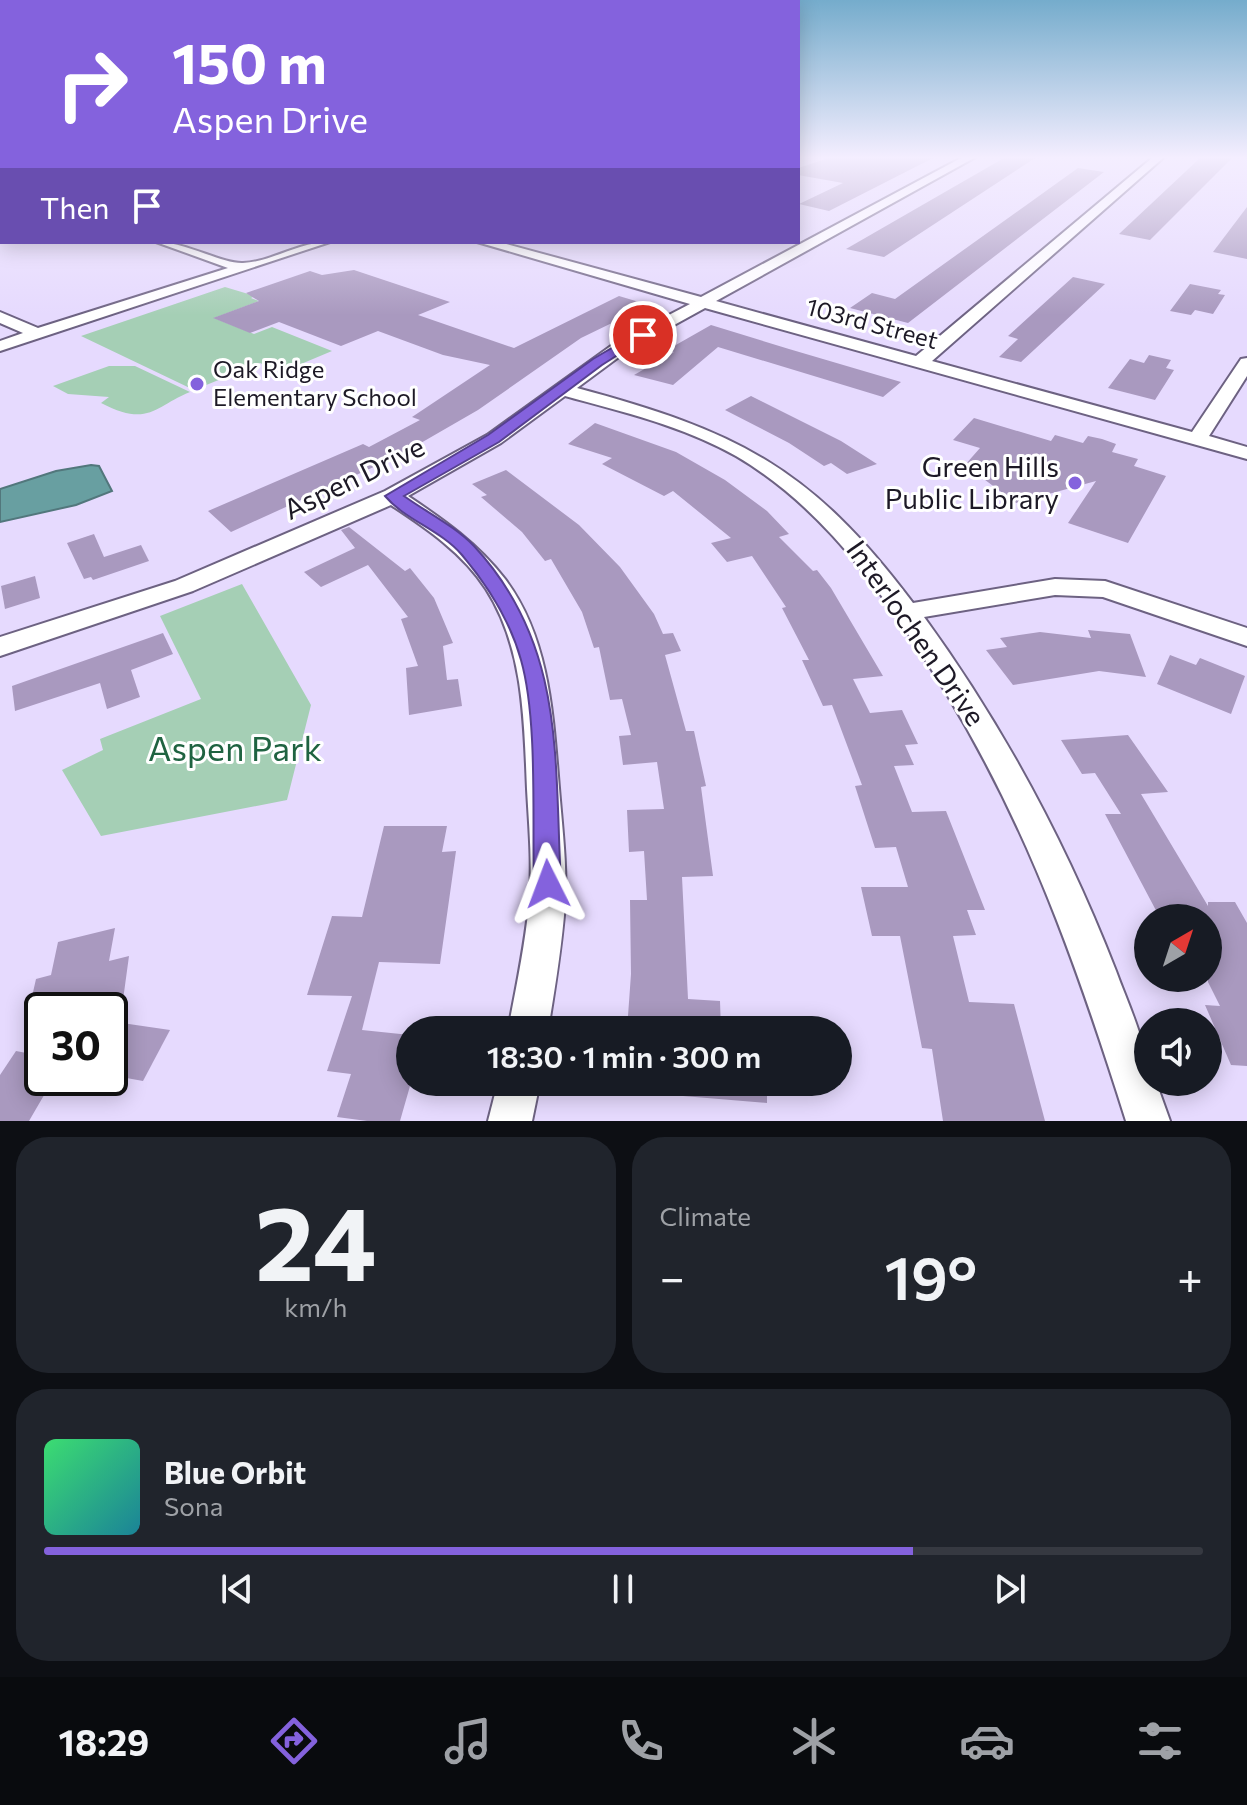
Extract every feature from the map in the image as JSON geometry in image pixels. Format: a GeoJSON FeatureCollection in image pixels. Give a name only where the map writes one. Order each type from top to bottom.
{"type":"FeatureCollection","features":[{"type":"Feature","properties":{"kind":"street","name":"Aspen Drive"},"geometry":{"type":"LineString","coordinates":[[0,647],[184,586],[393,496],[494,439],[608,355],[873,210]]}},
{"type":"Feature","properties":{"kind":"street"},"geometry":{"type":"LineString","coordinates":[[920,362],[1097,210]]}},
{"type":"Feature","properties":{"kind":"street"},"geometry":{"type":"LineString","coordinates":[[169,244],[241,268]]}},
{"type":"Feature","properties":{"kind":"street"},"geometry":{"type":"LineString","coordinates":[[0,346],[317,244]]}},
{"type":"Feature","properties":{"kind":"street","name":"103rd Street"},"geometry":{"type":"LineString","coordinates":[[491,244],[1247,453]]}},
{"type":"Feature","properties":{"kind":"street"},"geometry":{"type":"LineString","coordinates":[[0,317],[37,334]]}},
{"type":"Feature","properties":{"kind":"street"},"geometry":{"type":"LineString","coordinates":[[1197,439],[1241,384],[1247,363]]}},
{"type":"Feature","properties":{"kind":"street","name":"Interlochen Drive"},"geometry":{"type":"LineString","coordinates":[[561,389],[671,420],[722,441],[772,470],[837,524],[882,576],[956,682],[1042,840],[1109,1008],[1148,1121]]}},
{"type":"Feature","properties":{"kind":"street"},"geometry":{"type":"LineString","coordinates":[[393,496],[441,527],[485,569],[520,629],[532,662],[540,713],[548,884],[530,1016]]}},
{"type":"Feature","properties":{"kind":"street"},"geometry":{"type":"LineString","coordinates":[[907,612],[1055,587],[1105,589],[1247,637]]}},
{"type":"Feature","properties":{"kind":"street"},"geometry":{"type":"LineString","coordinates":[[510,1121],[516,1096]]}},
{"type":"Feature","properties":{"kind":"green space"},"geometry":{"type":"Polygon","coordinates":[[[225,287],[255,296],[251,298],[259,301],[214,318],[254,334],[272,327],[332,351],[282,372],[260,363],[194,390],[81,336],[225,287]]]}},
{"type":"Feature","properties":{"kind":"green space"},"geometry":{"type":"Polygon","coordinates":[[[109,366],[135,366],[190,392],[150,412],[130,414],[101,403],[109,397],[68,394],[53,386],[109,366]]]}},
{"type":"Feature","properties":{"kind":"green space","name":"Aspen Park"},"geometry":{"type":"Polygon","coordinates":[[[242,584],[311,705],[287,800],[101,836],[62,770],[103,750],[100,739],[201,699],[160,616],[242,584]]]}},
{"type":"Feature","properties":{"kind":"shaded area"},"geometry":{"type":"Polygon","coordinates":[[[99,466],[112,491],[76,505],[0,522],[0,489],[56,471],[99,466]]]}},
{"type":"Feature","properties":{"kind":"building"},"geometry":{"type":"Polygon","coordinates":[[[913,210],[955,210],[884,257],[846,249],[913,210]]]}},
{"type":"Feature","properties":{"kind":"building"},"geometry":{"type":"Polygon","coordinates":[[[1019,210],[1054,210],[908,323],[850,308],[872,293],[895,299],[1019,210]]]}},
{"type":"Feature","properties":{"kind":"building"},"geometry":{"type":"Polygon","coordinates":[[[1144,210],[1180,210],[1150,240],[1119,234],[1144,210]]]}},
{"type":"Feature","properties":{"kind":"building"},"geometry":{"type":"Polygon","coordinates":[[[1244,210],[1247,210],[1247,259],[1213,252],[1244,210]]]}},
{"type":"Feature","properties":{"kind":"building"},"geometry":{"type":"Polygon","coordinates":[[[354,270],[450,302],[418,315],[514,348],[619,296],[649,305],[581,338],[478,410],[400,455],[231,532],[208,511],[363,444],[369,447],[420,420],[412,417],[490,365],[443,355],[378,331],[341,346],[279,322],[250,333],[213,318],[259,301],[246,293],[310,271],[322,275],[354,270]]]}},
{"type":"Feature","properties":{"kind":"building"},"geometry":{"type":"Polygon","coordinates":[[[1073,277],[1105,284],[1021,362],[999,357],[1018,339],[1008,336],[1073,277]]]}},
{"type":"Feature","properties":{"kind":"building"},"geometry":{"type":"Polygon","coordinates":[[[1190,284],[1221,290],[1218,294],[1225,295],[1213,314],[1195,310],[1191,315],[1170,311],[1190,284]]]}},
{"type":"Feature","properties":{"kind":"building"},"geometry":{"type":"Polygon","coordinates":[[[711,325],[901,382],[883,397],[718,347],[673,385],[634,375],[674,352],[667,350],[711,325]]]}},
{"type":"Feature","properties":{"kind":"building"},"geometry":{"type":"Polygon","coordinates":[[[1149,355],[1171,360],[1166,368],[1174,370],[1155,400],[1108,388],[1130,359],[1144,363],[1149,355]]]}},
{"type":"Feature","properties":{"kind":"building"},"geometry":{"type":"Polygon","coordinates":[[[751,396],[841,441],[877,464],[847,474],[831,463],[824,466],[789,443],[725,410],[751,396]]]}},
{"type":"Feature","properties":{"kind":"building","name":"Green Hills Public Library"},"geometry":{"type":"Polygon","coordinates":[[[974,418],[1051,441],[1055,435],[1083,443],[1088,436],[1102,439],[1116,444],[1112,452],[1138,459],[1134,466],[1166,476],[1128,543],[1068,523],[1096,481],[1016,503],[965,465],[980,448],[953,440],[974,418]]]}},
{"type":"Feature","properties":{"kind":"building"},"geometry":{"type":"Polygon","coordinates":[[[595,423],[676,452],[725,480],[767,511],[789,534],[779,537],[813,571],[817,570],[831,588],[883,676],[853,679],[870,713],[902,710],[918,744],[905,745],[914,765],[894,766],[912,812],[946,811],[985,910],[967,910],[976,935],[953,936],[969,1002],[1014,1004],[1045,1121],[943,1121],[932,1049],[922,1048],[900,936],[872,936],[861,887],[908,887],[896,847],[875,848],[855,786],[862,785],[832,705],[823,706],[802,660],[809,660],[782,608],[786,607],[752,556],[727,562],[711,543],[731,538],[673,491],[664,496],[602,464],[612,458],[568,444],[595,423]]]}},
{"type":"Feature","properties":{"kind":"building"},"geometry":{"type":"Polygon","coordinates":[[[506,470],[579,525],[620,567],[654,614],[663,634],[673,633],[681,651],[665,655],[686,731],[694,731],[706,786],[701,787],[713,876],[682,877],[688,999],[720,1001],[721,1016],[628,1016],[630,900],[647,900],[644,851],[629,852],[627,810],[664,809],[657,762],[623,765],[619,736],[631,735],[622,699],[610,700],[599,647],[594,648],[582,612],[551,559],[545,561],[522,532],[481,497],[487,495],[472,484],[506,470]]]}},
{"type":"Feature","properties":{"kind":"building"},"geometry":{"type":"Polygon","coordinates":[[[349,527],[405,571],[410,568],[434,598],[453,643],[443,646],[447,680],[458,679],[462,706],[409,715],[406,668],[418,666],[401,619],[408,617],[368,565],[321,587],[304,572],[355,548],[341,530],[349,527]]]}},
{"type":"Feature","properties":{"kind":"building"},"geometry":{"type":"Polygon","coordinates":[[[94,534],[104,557],[141,545],[149,561],[93,580],[91,577],[84,579],[67,543],[94,534]]]}},
{"type":"Feature","properties":{"kind":"building"},"geometry":{"type":"Polygon","coordinates":[[[35,576],[40,598],[5,609],[1,586],[35,576]]]}},
{"type":"Feature","properties":{"kind":"building"},"geometry":{"type":"Polygon","coordinates":[[[1088,630],[1130,634],[1146,677],[1099,671],[1013,685],[986,650],[1007,647],[1000,638],[1040,632],[1091,638],[1088,630]]]}},
{"type":"Feature","properties":{"kind":"building"},"geometry":{"type":"Polygon","coordinates":[[[163,633],[173,654],[131,670],[140,697],[107,709],[100,683],[15,711],[12,686],[163,633]]]}},
{"type":"Feature","properties":{"kind":"building"},"geometry":{"type":"Polygon","coordinates":[[[1170,655],[1196,665],[1200,658],[1245,676],[1231,714],[1157,684],[1170,655]]]}},
{"type":"Feature","properties":{"kind":"building"},"geometry":{"type":"Polygon","coordinates":[[[1128,735],[1168,792],[1141,794],[1207,904],[1153,904],[1105,814],[1121,814],[1095,773],[1082,774],[1061,740],[1128,735]]]}},
{"type":"Feature","properties":{"kind":"building"},"geometry":{"type":"Polygon","coordinates":[[[384,826],[447,826],[442,852],[456,851],[440,964],[379,962],[362,1030],[396,1034],[396,1096],[407,1096],[400,1121],[337,1117],[351,1074],[327,1071],[352,996],[307,995],[332,916],[362,917],[384,826]]]}},
{"type":"Feature","properties":{"kind":"building"},"geometry":{"type":"Polygon","coordinates":[[[1208,902],[1235,902],[1247,923],[1247,1066],[1231,1065],[1222,1044],[1222,1008],[1206,1008],[1205,1005],[1220,1006],[1213,992],[1222,992],[1222,904],[1208,902]]]}},
{"type":"Feature","properties":{"kind":"building"},"geometry":{"type":"Polygon","coordinates":[[[115,928],[109,961],[129,956],[124,992],[33,992],[36,979],[51,975],[58,942],[115,928]]]}},
{"type":"Feature","properties":{"kind":"building"},"geometry":{"type":"Polygon","coordinates":[[[128,1024],[170,1030],[143,1081],[128,1078],[128,1024]]]}},
{"type":"Feature","properties":{"kind":"building"},"geometry":{"type":"Polygon","coordinates":[[[16,1051],[24,1053],[24,1096],[44,1096],[29,1121],[0,1121],[0,1075],[16,1051]]]}},
{"type":"Feature","properties":{"kind":"building"},"geometry":{"type":"Polygon","coordinates":[[[683,1096],[767,1096],[767,1103],[683,1096]]]}},
{"type":"Feature","properties":{"kind":"place","name":"Oak Ridge Elementary School"},"geometry":{"type":"Point","coordinates":[197,384]}},
{"type":"Feature","properties":{"kind":"place","name":"Green Hills Public Library"},"geometry":{"type":"Point","coordinates":[1075,483]}},
{"type":"Feature","properties":{"kind":"route"},"geometry":{"type":"LineString","coordinates":[[548,884],[540,713],[532,662],[520,629],[502,593],[466,547],[393,496],[494,439],[597,362],[643,335]]}}]}
